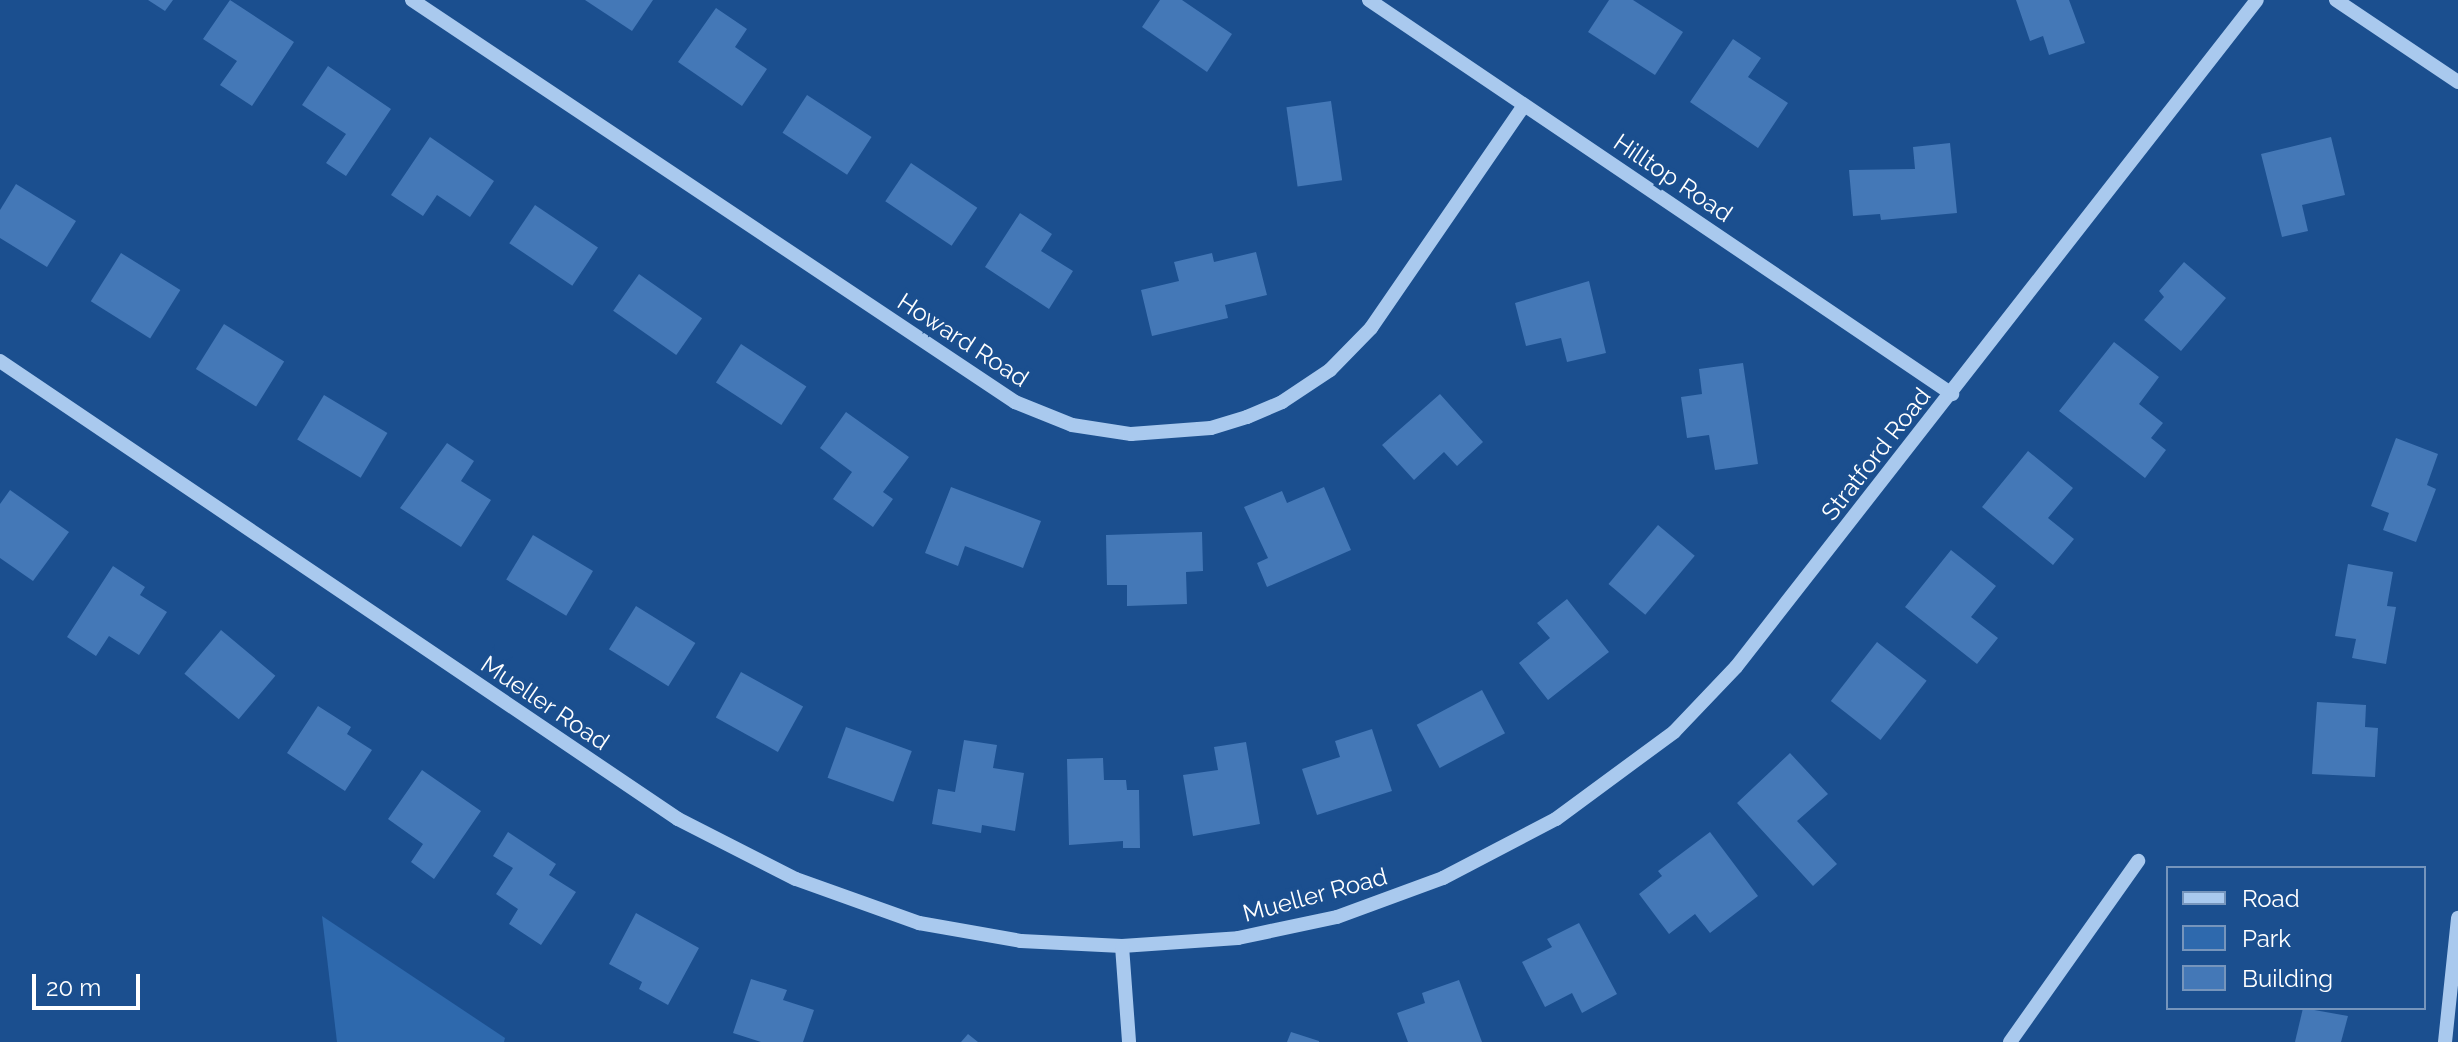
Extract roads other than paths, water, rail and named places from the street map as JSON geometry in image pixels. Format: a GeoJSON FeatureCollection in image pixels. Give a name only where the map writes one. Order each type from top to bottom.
{"type":"FeatureCollection","features":[{"type":"Feature","properties":{"kind":"street","name":"Howard Road"},"geometry":{"type":"LineString","coordinates":[[412,0],[1015,402],[1072,425],[1131,434],[1211,428],[1247,417],[1282,402],[1330,370],[1371,328],[1524,105]]}},
{"type":"Feature","properties":{"kind":"street","name":"Hilltop Road"},"geometry":{"type":"LineString","coordinates":[[1369,0],[1952,394]]}},
{"type":"Feature","properties":{"kind":"street","name":"Stratford Road"},"geometry":{"type":"LineString","coordinates":[[1466,867],[1580,802],[1639,760],[1706,701],[1952,394],[2257,0]]}},
{"type":"Feature","properties":{"kind":"street"},"geometry":{"type":"LineString","coordinates":[[2336,0],[2458,82]]}},
{"type":"Feature","properties":{"kind":"street","name":"Mueller Road"},"geometry":{"type":"LineString","coordinates":[[0,361],[678,819],[736,851],[856,903],[919,923],[1021,941],[1122,946],[1288,929],[1386,902],[1466,867]]}},
{"type":"Feature","properties":{"kind":"street"},"geometry":{"type":"LineString","coordinates":[[2010,1042],[2138,861]]}},
{"type":"Feature","properties":{"kind":"street"},"geometry":{"type":"LineString","coordinates":[[2445,1042],[2458,918]]}},
{"type":"Feature","properties":{"kind":"street"},"geometry":{"type":"LineString","coordinates":[[1122,946],[1129,1042]]}}]}
